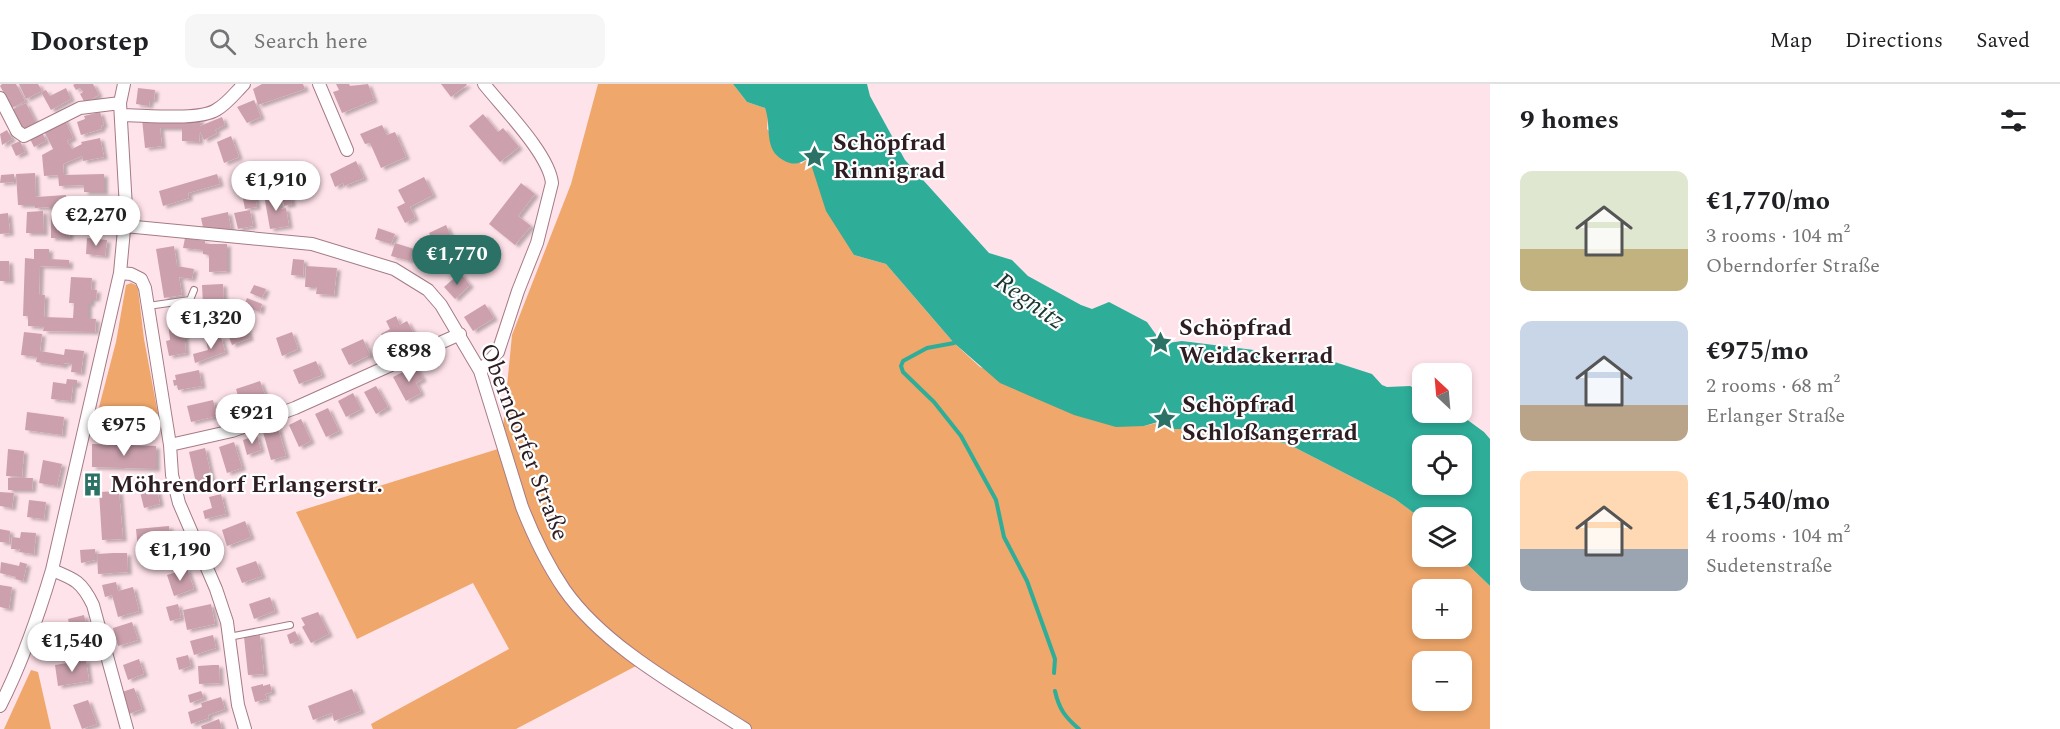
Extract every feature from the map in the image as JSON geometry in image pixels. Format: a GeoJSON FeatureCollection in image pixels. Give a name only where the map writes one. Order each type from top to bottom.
{"type":"FeatureCollection","features":[{"type":"Feature","properties":{"kind":"street"},"geometry":{"type":"LineString","coordinates":[[0,706],[4,689],[40,609],[52,570],[120,273],[125,226],[121,109],[124,84]]}},
{"type":"Feature","properties":{"kind":"street"},"geometry":{"type":"LineString","coordinates":[[0,98],[17,131],[24,136],[80,108],[121,109],[192,117],[207,114],[217,110],[244,84]]}},
{"type":"Feature","properties":{"kind":"street"},"geometry":{"type":"LineString","coordinates":[[319,84],[347,150]]}},
{"type":"Feature","properties":{"kind":"street"},"geometry":{"type":"LineString","coordinates":[[480,371],[498,352],[537,243],[552,183],[551,173],[541,154],[484,84]]}},
{"type":"Feature","properties":{"kind":"street","name":"Oberndorfer Straße"},"geometry":{"type":"LineString","coordinates":[[125,226],[312,244],[394,268],[428,290],[460,334],[480,371],[525,516],[564,590],[608,636],[654,671],[746,729]]}},
{"type":"Feature","properties":{"kind":"street"},"geometry":{"type":"LineString","coordinates":[[120,273],[131,274],[141,279],[145,288],[170,445],[172,475],[179,503],[216,589],[227,622],[238,705],[245,729]]}},
{"type":"Feature","properties":{"kind":"street"},"geometry":{"type":"LineString","coordinates":[[170,445],[232,431],[291,410],[460,334]]}},
{"type":"Feature","properties":{"kind":"street"},"geometry":{"type":"LineString","coordinates":[[52,570],[74,578],[86,590],[93,605],[127,729]]}},
{"type":"Feature","properties":{"kind":"lane"},"geometry":{"type":"LineString","coordinates":[[190,300],[194,290]]}},
{"type":"Feature","properties":{"kind":"lane"},"geometry":{"type":"LineString","coordinates":[[148,306],[190,300]]}},
{"type":"Feature","properties":{"kind":"lane"},"geometry":{"type":"LineString","coordinates":[[190,300],[196,308],[230,322]]}},
{"type":"Feature","properties":{"kind":"lane"},"geometry":{"type":"LineString","coordinates":[[229,637],[290,625]]}},
{"type":"Feature","properties":{"kind":"shaded area"},"geometry":{"type":"Polygon","coordinates":[[[598,84],[733,84],[747,102],[765,108],[768,115],[767,129],[801,164],[809,158],[854,255],[886,264],[954,343],[980,367],[1144,426],[1164,423],[1174,429],[1209,429],[1288,444],[1395,499],[1412,511],[1412,567],[1470,567],[1490,586],[1490,729],[752,729],[636,666],[516,729],[373,729],[371,724],[509,649],[473,583],[357,639],[296,512],[501,448],[512,335],[571,184],[598,84]]]}},
{"type":"Feature","properties":{"kind":"shaded area"},"geometry":{"type":"Polygon","coordinates":[[[131,283],[138,289],[144,339],[158,414],[98,411],[116,342],[126,285],[131,283]]]}},
{"type":"Feature","properties":{"kind":"shaded area"},"geometry":{"type":"Polygon","coordinates":[[[31,670],[38,672],[51,729],[4,729],[31,670]]]}},
{"type":"Feature","properties":{"kind":"water","name":"Regnitz"},"geometry":{"type":"Polygon","coordinates":[[[733,84],[867,84],[870,96],[905,160],[989,253],[1012,260],[1028,276],[1092,309],[1109,302],[1147,322],[1157,336],[1168,343],[1182,341],[1254,350],[1282,359],[1313,355],[1372,374],[1387,387],[1412,387],[1412,423],[1472,423],[1490,439],[1490,586],[1470,567],[1472,507],[1412,507],[1412,512],[1395,499],[1288,444],[1209,429],[1174,429],[1169,424],[1158,422],[1144,426],[1116,427],[1074,415],[1000,383],[954,343],[886,264],[854,255],[826,211],[809,158],[793,164],[783,160],[773,150],[765,108],[747,102],[733,84]]]}},
{"type":"Feature","properties":{"kind":"building"},"geometry":{"type":"Polygon","coordinates":[[[16,84],[25,101],[12,108],[0,86],[16,84]]]}},
{"type":"Feature","properties":{"kind":"building"},"geometry":{"type":"Polygon","coordinates":[[[19,84],[38,84],[42,91],[26,99],[19,84]]]}},
{"type":"Feature","properties":{"kind":"building"},"geometry":{"type":"Polygon","coordinates":[[[93,84],[99,95],[85,103],[80,94],[83,92],[80,88],[76,90],[73,85],[93,84]]]}},
{"type":"Feature","properties":{"kind":"building"},"geometry":{"type":"Polygon","coordinates":[[[262,84],[303,84],[305,89],[258,105],[253,89],[262,84]]]}},
{"type":"Feature","properties":{"kind":"building"},"geometry":{"type":"Polygon","coordinates":[[[336,84],[349,84],[350,86],[368,84],[374,100],[342,113],[333,92],[339,90],[336,84]]]}},
{"type":"Feature","properties":{"kind":"building"},"geometry":{"type":"Polygon","coordinates":[[[441,84],[466,84],[467,85],[451,97],[441,84]]]}},
{"type":"Feature","properties":{"kind":"building"},"geometry":{"type":"Polygon","coordinates":[[[66,88],[71,99],[51,110],[41,92],[46,90],[50,96],[66,88]]]}},
{"type":"Feature","properties":{"kind":"building"},"geometry":{"type":"Polygon","coordinates":[[[138,88],[155,90],[154,100],[150,100],[149,106],[136,104],[138,88]]]}},
{"type":"Feature","properties":{"kind":"building"},"geometry":{"type":"Polygon","coordinates":[[[254,100],[261,117],[247,123],[237,107],[254,100]]]}},
{"type":"Feature","properties":{"kind":"building"},"geometry":{"type":"Polygon","coordinates":[[[26,103],[36,123],[21,131],[11,110],[26,103]]]}},
{"type":"Feature","properties":{"kind":"building"},"geometry":{"type":"Polygon","coordinates":[[[100,112],[104,125],[101,126],[102,129],[81,135],[77,122],[85,119],[84,116],[100,112]]]}},
{"type":"Feature","properties":{"kind":"building"},"geometry":{"type":"Polygon","coordinates":[[[483,114],[498,132],[503,128],[519,147],[500,162],[469,126],[483,114]]]}},
{"type":"Feature","properties":{"kind":"building"},"geometry":{"type":"Polygon","coordinates":[[[222,117],[225,125],[215,130],[217,133],[204,140],[200,132],[199,142],[182,141],[182,128],[160,128],[162,146],[145,148],[142,119],[200,119],[200,126],[222,117]]]}},
{"type":"Feature","properties":{"kind":"building"},"geometry":{"type":"Polygon","coordinates":[[[64,118],[73,138],[67,141],[72,149],[82,144],[81,142],[100,138],[104,157],[83,161],[82,156],[63,164],[64,175],[104,174],[104,192],[84,192],[84,185],[59,186],[58,175],[44,176],[42,155],[53,149],[43,129],[64,118]]]}},
{"type":"Feature","properties":{"kind":"building"},"geometry":{"type":"Polygon","coordinates":[[[382,125],[387,135],[395,132],[406,157],[381,168],[370,143],[365,144],[360,134],[382,125]]]}},
{"type":"Feature","properties":{"kind":"building"},"geometry":{"type":"Polygon","coordinates":[[[7,130],[12,139],[2,145],[0,134],[7,130]]]}},
{"type":"Feature","properties":{"kind":"building"},"geometry":{"type":"Polygon","coordinates":[[[42,132],[46,141],[34,147],[30,139],[42,132]]]}},
{"type":"Feature","properties":{"kind":"building"},"geometry":{"type":"Polygon","coordinates":[[[231,136],[239,157],[224,163],[217,142],[231,136]]]}},
{"type":"Feature","properties":{"kind":"building"},"geometry":{"type":"Polygon","coordinates":[[[20,141],[25,152],[16,156],[11,145],[20,141]]]}},
{"type":"Feature","properties":{"kind":"building"},"geometry":{"type":"Polygon","coordinates":[[[356,161],[364,178],[335,187],[330,174],[356,161]]]}},
{"type":"Feature","properties":{"kind":"building"},"geometry":{"type":"Polygon","coordinates":[[[35,173],[36,197],[66,195],[66,198],[77,198],[78,205],[35,208],[35,205],[18,205],[16,174],[35,173]]]}},
{"type":"Feature","properties":{"kind":"building"},"geometry":{"type":"Polygon","coordinates":[[[14,174],[14,182],[0,183],[1,175],[14,174]]]}},
{"type":"Feature","properties":{"kind":"building"},"geometry":{"type":"Polygon","coordinates":[[[217,174],[220,184],[188,193],[189,198],[163,206],[159,191],[217,174]]]}},
{"type":"Feature","properties":{"kind":"building"},"geometry":{"type":"Polygon","coordinates":[[[424,177],[433,195],[410,207],[415,218],[405,223],[397,207],[405,203],[398,190],[424,177]]]}},
{"type":"Feature","properties":{"kind":"building"},"geometry":{"type":"Polygon","coordinates":[[[252,181],[257,207],[245,209],[240,184],[252,181]]]}},
{"type":"Feature","properties":{"kind":"building"},"geometry":{"type":"Polygon","coordinates":[[[521,183],[535,194],[518,216],[531,226],[515,245],[489,224],[521,183]]]}},
{"type":"Feature","properties":{"kind":"building"},"geometry":{"type":"Polygon","coordinates":[[[288,185],[292,204],[284,206],[280,186],[288,185]]]}},
{"type":"Feature","properties":{"kind":"building"},"geometry":{"type":"Polygon","coordinates":[[[278,193],[281,209],[286,208],[289,226],[270,229],[264,195],[278,193]]]}},
{"type":"Feature","properties":{"kind":"building"},"geometry":{"type":"Polygon","coordinates":[[[250,210],[253,226],[238,229],[234,213],[250,210]]]}},
{"type":"Feature","properties":{"kind":"building"},"geometry":{"type":"Polygon","coordinates":[[[43,211],[44,233],[26,233],[27,212],[43,211]]]}},
{"type":"Feature","properties":{"kind":"building"},"geometry":{"type":"Polygon","coordinates":[[[90,212],[109,213],[108,229],[89,228],[90,212]]]}},
{"type":"Feature","properties":{"kind":"building"},"geometry":{"type":"Polygon","coordinates":[[[228,212],[231,229],[212,233],[204,232],[201,218],[228,212]]]}},
{"type":"Feature","properties":{"kind":"building"},"geometry":{"type":"Polygon","coordinates":[[[8,213],[10,233],[0,234],[0,214],[8,213]]]}},
{"type":"Feature","properties":{"kind":"building"},"geometry":{"type":"Polygon","coordinates":[[[51,215],[70,215],[69,238],[51,238],[51,215]]]}},
{"type":"Feature","properties":{"kind":"building"},"geometry":{"type":"Polygon","coordinates":[[[446,225],[453,241],[437,249],[429,233],[446,225]]]}},
{"type":"Feature","properties":{"kind":"building"},"geometry":{"type":"Polygon","coordinates":[[[378,228],[395,234],[391,244],[375,239],[378,228]]]}},
{"type":"Feature","properties":{"kind":"building"},"geometry":{"type":"Polygon","coordinates":[[[87,238],[107,240],[105,256],[86,254],[87,238]]]}},
{"type":"Feature","properties":{"kind":"building"},"geometry":{"type":"Polygon","coordinates":[[[185,238],[205,241],[205,244],[227,244],[227,271],[209,272],[209,255],[203,254],[203,250],[183,248],[185,238]]]}},
{"type":"Feature","properties":{"kind":"building"},"geometry":{"type":"Polygon","coordinates":[[[395,243],[414,249],[410,261],[391,256],[395,243]]]}},
{"type":"Feature","properties":{"kind":"building"},"geometry":{"type":"Polygon","coordinates":[[[174,246],[177,266],[194,269],[192,279],[179,277],[182,295],[164,298],[156,249],[174,246]]]}},
{"type":"Feature","properties":{"kind":"building"},"geometry":{"type":"Polygon","coordinates":[[[34,249],[49,249],[49,259],[69,260],[69,267],[40,266],[39,295],[45,295],[44,317],[73,318],[74,303],[69,303],[71,277],[92,278],[91,290],[97,290],[96,299],[91,299],[91,304],[88,304],[88,318],[96,319],[95,332],[43,331],[44,327],[28,326],[28,316],[23,316],[25,258],[34,259],[34,249]]]}},
{"type":"Feature","properties":{"kind":"building"},"geometry":{"type":"Polygon","coordinates":[[[293,259],[304,260],[303,276],[291,275],[293,259]]]}},
{"type":"Feature","properties":{"kind":"building"},"geometry":{"type":"Polygon","coordinates":[[[0,261],[9,261],[10,281],[0,281],[0,261]]]}},
{"type":"Feature","properties":{"kind":"building"},"geometry":{"type":"Polygon","coordinates":[[[306,266],[337,268],[334,295],[316,294],[317,287],[305,287],[306,266]]]}},
{"type":"Feature","properties":{"kind":"building"},"geometry":{"type":"Polygon","coordinates":[[[460,273],[470,285],[455,299],[444,287],[460,273]]]}},
{"type":"Feature","properties":{"kind":"building"},"geometry":{"type":"Polygon","coordinates":[[[223,284],[224,303],[203,305],[202,285],[223,284]]]}},
{"type":"Feature","properties":{"kind":"building"},"geometry":{"type":"Polygon","coordinates":[[[254,285],[266,289],[262,298],[250,293],[254,285]]]}},
{"type":"Feature","properties":{"kind":"building"},"geometry":{"type":"Polygon","coordinates":[[[247,298],[262,304],[260,312],[244,306],[247,298]]]}},
{"type":"Feature","properties":{"kind":"building"},"geometry":{"type":"Polygon","coordinates":[[[485,304],[494,318],[473,331],[464,317],[485,304]]]}},
{"type":"Feature","properties":{"kind":"building"},"geometry":{"type":"Polygon","coordinates":[[[396,316],[400,325],[407,321],[415,336],[388,349],[381,334],[390,329],[386,321],[396,316]]]}},
{"type":"Feature","properties":{"kind":"building"},"geometry":{"type":"Polygon","coordinates":[[[204,319],[205,328],[184,331],[186,353],[169,356],[166,341],[170,340],[168,322],[204,319]]]}},
{"type":"Feature","properties":{"kind":"building"},"geometry":{"type":"Polygon","coordinates":[[[246,327],[250,338],[232,345],[228,334],[246,327]]]}},
{"type":"Feature","properties":{"kind":"building"},"geometry":{"type":"Polygon","coordinates":[[[24,332],[42,334],[40,351],[64,355],[65,349],[84,351],[81,373],[71,372],[72,364],[64,363],[64,366],[36,362],[37,357],[21,355],[24,332]]]}},
{"type":"Feature","properties":{"kind":"building"},"geometry":{"type":"Polygon","coordinates":[[[292,332],[298,349],[282,356],[276,338],[292,332]]]}},
{"type":"Feature","properties":{"kind":"building"},"geometry":{"type":"Polygon","coordinates":[[[221,337],[225,352],[195,363],[193,354],[208,350],[206,341],[221,337]]]}},
{"type":"Feature","properties":{"kind":"building"},"geometry":{"type":"Polygon","coordinates":[[[363,339],[370,355],[349,365],[341,349],[363,339]]]}},
{"type":"Feature","properties":{"kind":"building"},"geometry":{"type":"Polygon","coordinates":[[[316,361],[322,375],[299,384],[293,370],[316,361]]]}},
{"type":"Feature","properties":{"kind":"building"},"geometry":{"type":"Polygon","coordinates":[[[415,366],[423,379],[416,383],[421,393],[406,401],[393,377],[415,366]]]}},
{"type":"Feature","properties":{"kind":"building"},"geometry":{"type":"Polygon","coordinates":[[[199,370],[202,386],[178,390],[177,385],[174,386],[175,375],[199,370]]]}},
{"type":"Feature","properties":{"kind":"building"},"geometry":{"type":"Polygon","coordinates":[[[67,379],[77,380],[77,385],[73,385],[71,401],[51,399],[53,382],[66,384],[67,379]]]}},
{"type":"Feature","properties":{"kind":"building"},"geometry":{"type":"Polygon","coordinates":[[[260,381],[267,401],[242,409],[236,389],[260,381]]]}},
{"type":"Feature","properties":{"kind":"building"},"geometry":{"type":"Polygon","coordinates":[[[376,386],[388,407],[376,414],[364,392],[376,386]]]}},
{"type":"Feature","properties":{"kind":"building"},"geometry":{"type":"Polygon","coordinates":[[[353,393],[361,409],[346,417],[338,401],[353,393]]]}},
{"type":"Feature","properties":{"kind":"building"},"geometry":{"type":"Polygon","coordinates":[[[213,400],[217,416],[191,422],[187,406],[213,400]]]}},
{"type":"Feature","properties":{"kind":"building"},"geometry":{"type":"Polygon","coordinates":[[[328,408],[339,431],[326,437],[315,414],[328,408]]]}},
{"type":"Feature","properties":{"kind":"building"},"geometry":{"type":"Polygon","coordinates":[[[27,412],[64,417],[62,435],[25,430],[27,412]]]}},
{"type":"Feature","properties":{"kind":"building"},"geometry":{"type":"Polygon","coordinates":[[[301,419],[311,441],[299,447],[289,425],[301,419]]]}},
{"type":"Feature","properties":{"kind":"building"},"geometry":{"type":"Polygon","coordinates":[[[278,428],[286,456],[271,460],[263,432],[278,428]]]}},
{"type":"Feature","properties":{"kind":"building"},"geometry":{"type":"Polygon","coordinates":[[[257,435],[261,450],[247,455],[243,440],[257,435]]]}},
{"type":"Feature","properties":{"kind":"building"},"geometry":{"type":"Polygon","coordinates":[[[234,442],[242,468],[227,473],[219,447],[234,442]]]}},
{"type":"Feature","properties":{"kind":"building"},"geometry":{"type":"Polygon","coordinates":[[[92,444],[125,445],[125,449],[129,449],[129,445],[156,446],[156,469],[92,467],[92,444]]]}},
{"type":"Feature","properties":{"kind":"building"},"geometry":{"type":"Polygon","coordinates":[[[205,448],[212,480],[196,483],[189,452],[205,448]]]}},
{"type":"Feature","properties":{"kind":"building"},"geometry":{"type":"Polygon","coordinates":[[[8,449],[24,451],[22,477],[6,476],[8,449]]]}},
{"type":"Feature","properties":{"kind":"building"},"geometry":{"type":"Polygon","coordinates":[[[43,460],[62,464],[57,486],[39,483],[43,460]]]}},
{"type":"Feature","properties":{"kind":"building"},"geometry":{"type":"Polygon","coordinates":[[[8,478],[33,478],[32,490],[8,490],[8,478]]]}},
{"type":"Feature","properties":{"kind":"building"},"geometry":{"type":"Polygon","coordinates":[[[156,484],[160,504],[144,508],[139,488],[156,484]]]}},
{"type":"Feature","properties":{"kind":"building"},"geometry":{"type":"Polygon","coordinates":[[[119,491],[123,539],[102,540],[99,492],[119,491]]]}},
{"type":"Feature","properties":{"kind":"building"},"geometry":{"type":"Polygon","coordinates":[[[0,492],[14,493],[12,508],[0,506],[0,492]]]}},
{"type":"Feature","properties":{"kind":"building"},"geometry":{"type":"Polygon","coordinates":[[[221,494],[226,514],[205,519],[203,511],[212,508],[209,497],[221,494]]]}},
{"type":"Feature","properties":{"kind":"building"},"geometry":{"type":"Polygon","coordinates":[[[29,500],[46,502],[44,519],[27,517],[29,500]]]}},
{"type":"Feature","properties":{"kind":"building"},"geometry":{"type":"Polygon","coordinates":[[[245,521],[251,537],[227,546],[222,530],[245,521]]]}},
{"type":"Feature","properties":{"kind":"building"},"geometry":{"type":"Polygon","coordinates":[[[169,526],[171,548],[138,551],[136,529],[169,526]]]}},
{"type":"Feature","properties":{"kind":"building"},"geometry":{"type":"Polygon","coordinates":[[[0,529],[10,531],[9,543],[0,542],[0,529]]]}},
{"type":"Feature","properties":{"kind":"building"},"geometry":{"type":"Polygon","coordinates":[[[21,532],[36,533],[34,554],[19,552],[20,549],[11,549],[12,537],[20,538],[21,532]]]}},
{"type":"Feature","properties":{"kind":"building"},"geometry":{"type":"Polygon","coordinates":[[[95,549],[95,560],[81,563],[80,550],[95,549]]]}},
{"type":"Feature","properties":{"kind":"building"},"geometry":{"type":"Polygon","coordinates":[[[182,551],[185,564],[174,567],[170,554],[182,551]]]}},
{"type":"Feature","properties":{"kind":"building"},"geometry":{"type":"Polygon","coordinates":[[[127,553],[128,572],[98,574],[97,554],[127,553]]]}},
{"type":"Feature","properties":{"kind":"building"},"geometry":{"type":"Polygon","coordinates":[[[256,561],[262,576],[242,583],[236,568],[256,561]]]}},
{"type":"Feature","properties":{"kind":"building"},"geometry":{"type":"Polygon","coordinates":[[[1,562],[19,566],[20,562],[27,564],[23,581],[0,573],[1,562]]]}},
{"type":"Feature","properties":{"kind":"building"},"geometry":{"type":"Polygon","coordinates":[[[187,569],[194,589],[174,596],[167,575],[187,569]]]}},
{"type":"Feature","properties":{"kind":"building"},"geometry":{"type":"Polygon","coordinates":[[[116,582],[118,591],[133,587],[139,611],[118,617],[112,595],[105,597],[102,585],[116,582]]]}},
{"type":"Feature","properties":{"kind":"building"},"geometry":{"type":"Polygon","coordinates":[[[0,585],[12,587],[9,609],[0,607],[0,585]]]}},
{"type":"Feature","properties":{"kind":"building"},"geometry":{"type":"Polygon","coordinates":[[[270,597],[275,611],[254,619],[249,604],[270,597]]]}},
{"type":"Feature","properties":{"kind":"building"},"geometry":{"type":"Polygon","coordinates":[[[178,604],[181,618],[170,621],[166,607],[178,604]]]}},
{"type":"Feature","properties":{"kind":"building"},"geometry":{"type":"Polygon","coordinates":[[[211,604],[215,624],[187,630],[183,610],[211,604]]]}},
{"type":"Feature","properties":{"kind":"building"},"geometry":{"type":"Polygon","coordinates":[[[318,612],[329,634],[311,643],[302,627],[305,625],[301,618],[318,612]]]}},
{"type":"Feature","properties":{"kind":"building"},"geometry":{"type":"Polygon","coordinates":[[[84,615],[88,632],[72,636],[68,619],[84,615]]]}},
{"type":"Feature","properties":{"kind":"building"},"geometry":{"type":"Polygon","coordinates":[[[132,622],[138,640],[118,646],[113,628],[132,622]]]}},
{"type":"Feature","properties":{"kind":"building"},"geometry":{"type":"Polygon","coordinates":[[[295,631],[300,641],[290,644],[287,635],[295,631]]]}},
{"type":"Feature","properties":{"kind":"building"},"geometry":{"type":"Polygon","coordinates":[[[213,635],[216,648],[194,655],[190,641],[213,635]]]}},
{"type":"Feature","properties":{"kind":"building"},"geometry":{"type":"Polygon","coordinates":[[[260,635],[264,674],[248,675],[244,637],[260,635]]]}},
{"type":"Feature","properties":{"kind":"building"},"geometry":{"type":"Polygon","coordinates":[[[90,646],[92,653],[65,659],[64,652],[90,646]]]}},
{"type":"Feature","properties":{"kind":"building"},"geometry":{"type":"Polygon","coordinates":[[[188,655],[191,666],[179,670],[176,658],[188,655]]]}},
{"type":"Feature","properties":{"kind":"building"},"geometry":{"type":"Polygon","coordinates":[[[139,659],[144,674],[128,680],[123,665],[139,659]]]}},
{"type":"Feature","properties":{"kind":"building"},"geometry":{"type":"Polygon","coordinates":[[[86,660],[89,681],[58,686],[55,665],[86,660]]]}},
{"type":"Feature","properties":{"kind":"building"},"geometry":{"type":"Polygon","coordinates":[[[219,665],[220,683],[199,684],[198,666],[219,665]]]}},
{"type":"Feature","properties":{"kind":"building"},"geometry":{"type":"Polygon","coordinates":[[[263,684],[263,686],[270,684],[272,692],[265,694],[267,699],[255,702],[251,687],[263,684]]]}},
{"type":"Feature","properties":{"kind":"building"},"geometry":{"type":"Polygon","coordinates":[[[134,688],[142,709],[129,714],[122,692],[134,688]]]}},
{"type":"Feature","properties":{"kind":"building"},"geometry":{"type":"Polygon","coordinates":[[[352,689],[361,711],[334,721],[332,713],[313,720],[308,706],[352,689]]]}},
{"type":"Feature","properties":{"kind":"building"},"geometry":{"type":"Polygon","coordinates":[[[201,691],[204,698],[190,703],[188,695],[201,691]]]}},
{"type":"Feature","properties":{"kind":"building"},"geometry":{"type":"Polygon","coordinates":[[[221,697],[225,709],[191,724],[188,712],[202,707],[201,703],[221,697]]]}},
{"type":"Feature","properties":{"kind":"building"},"geometry":{"type":"Polygon","coordinates":[[[88,700],[97,724],[82,729],[73,705],[88,700]]]}},
{"type":"Feature","properties":{"kind":"building"},"geometry":{"type":"Polygon","coordinates":[[[219,719],[222,729],[202,729],[201,726],[219,719]]]}},
{"type":"Feature","properties":{"kind":"waterway"},"geometry":{"type":"LineString","coordinates":[[954,343],[927,348],[903,361],[901,366],[903,372],[934,402],[961,436],[996,500],[1004,537],[1027,581],[1055,659],[1054,673]]}},
{"type":"Feature","properties":{"kind":"waterway"},"geometry":{"type":"LineString","coordinates":[[1055,691],[1063,712],[1079,729]]}},
{"type":"Feature","properties":{"kind":"place","name":"Schöpfrad Rinnigrad"},"geometry":{"type":"Point","coordinates":[815,157]}},
{"type":"Feature","properties":{"kind":"place","name":"Schöpfrad Weidackerrad"},"geometry":{"type":"Point","coordinates":[1161,342]}},
{"type":"Feature","properties":{"kind":"place","name":"Schöpfrad Schloßangerrad"},"geometry":{"type":"Point","coordinates":[1164,419]}},
{"type":"Feature","properties":{"kind":"place","name":"Möhrendorf Erlangerstr."},"geometry":{"type":"Point","coordinates":[92,485]}}]}
